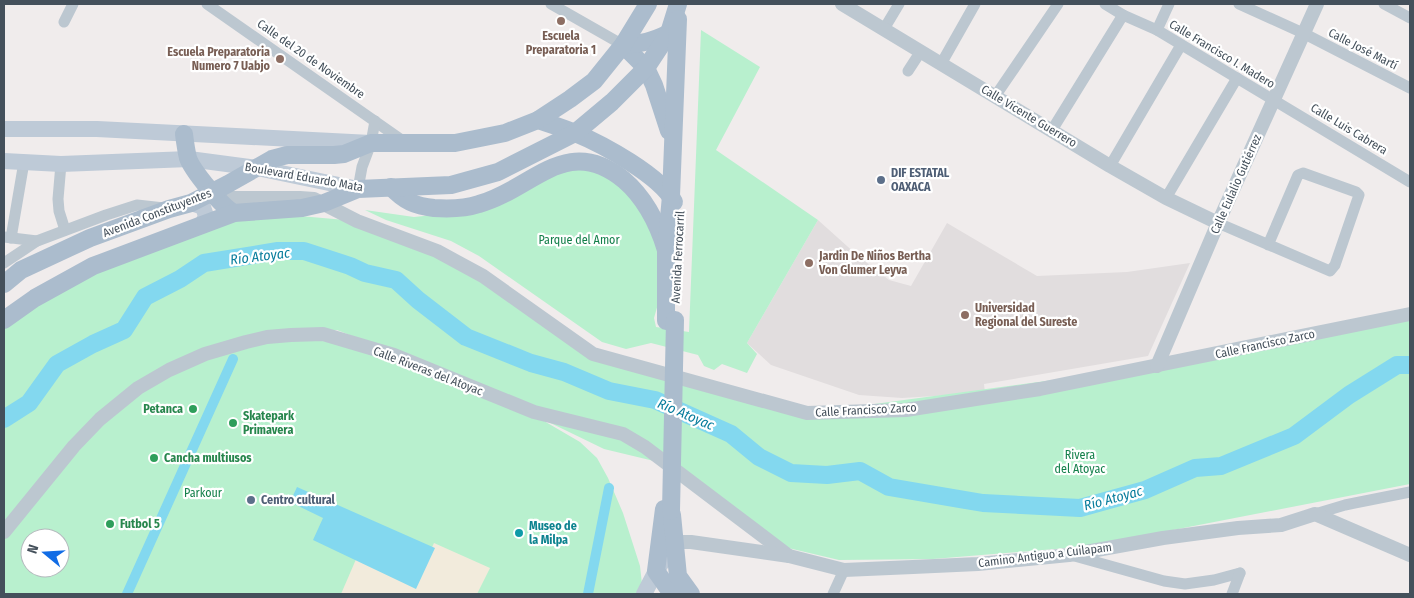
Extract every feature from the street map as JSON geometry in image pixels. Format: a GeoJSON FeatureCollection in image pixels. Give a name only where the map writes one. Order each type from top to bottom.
{"type":"FeatureCollection","features":[{"type":"Feature","properties":{"kind":"main road"},"geometry":{"type":"LineString","coordinates":[[4,129],[96,130],[407,144],[455,143],[505,133],[532,122],[570,99],[594,81],[623,45],[648,4]]}},
{"type":"Feature","properties":{"kind":"main road","name":"Boulevard Eduardo Mata"},"geometry":{"type":"LineString","coordinates":[[4,161],[61,164],[188,159],[257,168],[358,189],[451,185],[472,181],[498,172],[575,133],[612,102],[646,68],[669,33],[678,4]]}},
{"type":"Feature","properties":{"kind":"main road","name":"Avenida Ferrocarril"},"geometry":{"type":"LineString","coordinates":[[671,321],[666,250],[671,196],[678,4]]}},
{"type":"Feature","properties":{"kind":"main road","name":"Avenida Ferrocarril"},"geometry":{"type":"LineString","coordinates":[[668,510],[671,321],[680,216],[689,4]]}},
{"type":"Feature","properties":{"kind":"main road"},"geometry":{"type":"LineString","coordinates":[[623,45],[653,41],[669,33]]}},
{"type":"Feature","properties":{"kind":"main road"},"geometry":{"type":"LineString","coordinates":[[623,45],[646,68],[657,94],[673,149]]}},
{"type":"Feature","properties":{"kind":"main road"},"geometry":{"type":"LineString","coordinates":[[532,122],[575,133],[636,166],[655,180],[671,196],[680,216]]}},
{"type":"Feature","properties":{"kind":"main road"},"geometry":{"type":"LineString","coordinates":[[532,122],[549,147]]}},
{"type":"Feature","properties":{"kind":"main road"},"geometry":{"type":"LineString","coordinates":[[184,134],[188,159],[212,192],[228,209],[234,212]]}},
{"type":"Feature","properties":{"kind":"main road","name":"Avenida Constituyentes"},"geometry":{"type":"LineString","coordinates":[[4,284],[21,270],[90,238],[169,208],[190,203],[272,159],[287,155],[344,154],[371,142]]}},
{"type":"Feature","properties":{"kind":"main road"},"geometry":{"type":"LineString","coordinates":[[392,187],[400,197],[411,204],[451,209],[480,204],[511,190],[546,170],[574,161],[595,163],[613,172],[630,186],[650,211],[660,228],[666,250]]}},
{"type":"Feature","properties":{"kind":"main road"},"geometry":{"type":"LineString","coordinates":[[4,320],[35,298],[93,266],[203,223],[234,212],[302,208],[324,203],[358,189]]}},
{"type":"Feature","properties":{"kind":"main road"},"geometry":{"type":"LineString","coordinates":[[190,203],[204,207],[206,216],[203,223]]}},
{"type":"Feature","properties":{"kind":"main road"},"geometry":{"type":"LineString","coordinates":[[668,510],[674,547],[669,588]]}},
{"type":"Feature","properties":{"kind":"main road"},"geometry":{"type":"LineString","coordinates":[[668,510],[656,571],[669,588],[691,594]]}},
{"type":"Feature","properties":{"kind":"main road"},"geometry":{"type":"LineString","coordinates":[[644,594],[656,571],[674,547]]}},
{"type":"Feature","properties":{"kind":"street"},"geometry":{"type":"LineString","coordinates":[[64,22],[73,4]]}},
{"type":"Feature","properties":{"kind":"street","name":"Calle del 20 de Noviembre"},"geometry":{"type":"LineString","coordinates":[[207,4],[407,144]]}},
{"type":"Feature","properties":{"kind":"street"},"geometry":{"type":"LineString","coordinates":[[551,4],[623,45]]}},
{"type":"Feature","properties":{"kind":"street","name":"Calle Vicente Guerrero"},"geometry":{"type":"LineString","coordinates":[[842,4],[940,64],[996,95],[1110,166],[1166,198],[1218,223]]}},
{"type":"Feature","properties":{"kind":"street"},"geometry":{"type":"LineString","coordinates":[[884,29],[899,4]]}},
{"type":"Feature","properties":{"kind":"street"},"geometry":{"type":"LineString","coordinates":[[940,64],[975,4]]}},
{"type":"Feature","properties":{"kind":"street"},"geometry":{"type":"LineString","coordinates":[[996,95],[1058,4]]}},
{"type":"Feature","properties":{"kind":"street","name":"Calle Francisco I. Madero"},"geometry":{"type":"LineString","coordinates":[[1105,4],[1123,15],[1157,30],[1273,100]]}},
{"type":"Feature","properties":{"kind":"street"},"geometry":{"type":"LineString","coordinates":[[1157,30],[1169,4]]}},
{"type":"Feature","properties":{"kind":"street","name":"Calle José Martí"},"geometry":{"type":"LineString","coordinates":[[1239,4],[1303,33],[1410,88]]}},
{"type":"Feature","properties":{"kind":"street","name":"Calle Eulalio Gutiérrez"},"geometry":{"type":"LineString","coordinates":[[1157,366],[1218,223],[1303,33],[1318,4]]}},
{"type":"Feature","properties":{"kind":"street"},"geometry":{"type":"LineString","coordinates":[[1384,4],[1410,18]]}},
{"type":"Feature","properties":{"kind":"street"},"geometry":{"type":"LineString","coordinates":[[1052,130],[1123,15]]}},
{"type":"Feature","properties":{"kind":"street"},"geometry":{"type":"LineString","coordinates":[[1110,166],[1181,45]]}},
{"type":"Feature","properties":{"kind":"street"},"geometry":{"type":"LineString","coordinates":[[908,71],[921,51]]}},
{"type":"Feature","properties":{"kind":"street"},"geometry":{"type":"LineString","coordinates":[[1166,198],[1237,78]]}},
{"type":"Feature","properties":{"kind":"street","name":"Calle Luis Cabrera"},"geometry":{"type":"LineString","coordinates":[[1273,100],[1410,182]]}},
{"type":"Feature","properties":{"kind":"street"},"geometry":{"type":"LineString","coordinates":[[358,189],[375,121]]}},
{"type":"Feature","properties":{"kind":"street"},"geometry":{"type":"LineString","coordinates":[[24,162],[7,238],[37,241]]}},
{"type":"Feature","properties":{"kind":"street"},"geometry":{"type":"LineString","coordinates":[[61,164],[58,199],[66,230]]}},
{"type":"Feature","properties":{"kind":"street"},"geometry":{"type":"LineString","coordinates":[[1218,223],[1268,245],[1330,271],[1335,265],[1359,195],[1356,192],[1303,173],[1298,175],[1268,245]]}},
{"type":"Feature","properties":{"kind":"street","name":"Calle Francisco Zarco"},"geometry":{"type":"LineString","coordinates":[[212,192],[234,198],[300,198],[314,200],[324,203],[357,221]]}},
{"type":"Feature","properties":{"kind":"street"},"geometry":{"type":"LineString","coordinates":[[4,263],[37,241],[137,205],[169,208]]}},
{"type":"Feature","properties":{"kind":"street","name":"Calle Francisco Zarco"},"geometry":{"type":"LineString","coordinates":[[302,208],[357,221],[437,251],[483,276],[584,349],[594,354],[807,413],[906,410],[1040,389],[1410,314]]}},
{"type":"Feature","properties":{"kind":"street","name":"Calle Riveras del Atoyac"},"geometry":{"type":"LineString","coordinates":[[4,532],[74,446],[100,419],[138,388],[187,362],[246,342],[291,334],[323,334],[394,355],[534,412],[624,434],[646,447],[789,556]]}},
{"type":"Feature","properties":{"kind":"street"},"geometry":{"type":"LineString","coordinates":[[1315,514],[1345,505],[1410,492]]}},
{"type":"Feature","properties":{"kind":"street"},"geometry":{"type":"LineString","coordinates":[[1315,514],[1410,555]]}},
{"type":"Feature","properties":{"kind":"street","name":"Camino Antiguo a Cuilapam"},"geometry":{"type":"LineString","coordinates":[[674,547],[682,542],[691,542],[789,556],[844,570],[978,564],[1069,555],[1163,538],[1238,528],[1281,525],[1315,514]]}},
{"type":"Feature","properties":{"kind":"street"},"geometry":{"type":"LineString","coordinates":[[1069,555],[1164,581],[1185,584],[1214,580],[1240,573],[1232,594]]}},
{"type":"Feature","properties":{"kind":"street"},"geometry":{"type":"LineString","coordinates":[[833,594],[844,570]]}},
{"type":"Feature","properties":{"kind":"shaded area","name":"Universidad Regional del Sureste"},"geometry":{"type":"Polygon","coordinates":[[[818,220],[857,255],[889,280],[911,286],[947,223],[1037,276],[1127,272],[1190,263],[1148,356],[984,384],[985,393],[902,398],[859,395],[771,365],[747,343],[818,220]]]}},
{"type":"Feature","properties":{"kind":"green space","name":"Parque del Amor"},"geometry":{"type":"Polygon","coordinates":[[[701,30],[760,67],[716,150],[818,220],[747,343],[757,354],[747,373],[722,364],[714,370],[704,366],[698,355],[651,343],[626,349],[602,342],[479,256],[451,241],[386,220],[365,210],[414,217],[443,214],[579,161],[625,185],[660,245],[662,290],[654,318],[656,327],[689,332],[701,30]]]}},
{"type":"Feature","properties":{"kind":"green space","name":"Rivera del Atoyac"},"geometry":{"type":"Polygon","coordinates":[[[243,211],[357,221],[437,251],[584,349],[807,413],[1157,366],[1410,317],[1410,484],[1091,546],[933,559],[839,560],[784,547],[679,467],[604,449],[532,414],[580,442],[597,458],[623,513],[640,566],[642,584],[639,594],[4,594],[4,539],[13,524],[100,419],[4,533],[4,323],[28,303],[243,211]],[[337,330],[281,341],[296,339],[335,342],[458,378],[337,330]]]}},
{"type":"Feature","properties":{"kind":"sand"},"geometry":{"type":"Polygon","coordinates":[[[434,543],[490,568],[477,594],[341,594],[357,557],[415,584],[434,543]]]}},
{"type":"Feature","properties":{"kind":"water"},"geometry":{"type":"Polygon","coordinates":[[[297,487],[435,548],[416,589],[313,540],[323,518],[290,502],[297,487]]]}},
{"type":"Feature","properties":{"kind":"waterway","name":"Río Atoyac"},"geometry":{"type":"LineString","coordinates":[[4,419],[29,403],[57,364],[93,344],[124,330],[145,297],[180,279],[204,263],[278,251],[304,251],[365,273],[396,280],[418,300],[466,337],[531,363],[564,372],[609,391],[655,400],[731,434],[759,457],[791,473],[827,475],[860,471],[889,487],[983,503],[1080,508],[1145,490],[1195,468],[1221,466],[1294,436],[1349,395],[1397,365],[1410,365]]}},
{"type":"Feature","properties":{"kind":"waterway"},"geometry":{"type":"LineString","coordinates":[[127,594],[233,359]]}},
{"type":"Feature","properties":{"kind":"waterway"},"geometry":{"type":"LineString","coordinates":[[588,594],[609,488]]}},
{"type":"Feature","properties":{"kind":"place","name":"Escuela Preparatoria 1"},"geometry":{"type":"Point","coordinates":[561,21]}},
{"type":"Feature","properties":{"kind":"place","name":"Escuela Preparatoria Numero 7 Uabjo"},"geometry":{"type":"Point","coordinates":[280,59]}},
{"type":"Feature","properties":{"kind":"place","name":"DIF ESTATAL OAXACA"},"geometry":{"type":"Point","coordinates":[881,180]}},
{"type":"Feature","properties":{"kind":"place","name":"Jardin De Niños Bertha Von Glumer Leyva"},"geometry":{"type":"Point","coordinates":[809,263]}},
{"type":"Feature","properties":{"kind":"place","name":"Universidad Regional del Sureste"},"geometry":{"type":"Point","coordinates":[965,315]}},
{"type":"Feature","properties":{"kind":"place","name":"Petanca"},"geometry":{"type":"Point","coordinates":[193,409]}},
{"type":"Feature","properties":{"kind":"place","name":"Skatepark Primavera"},"geometry":{"type":"Point","coordinates":[233,423]}},
{"type":"Feature","properties":{"kind":"place","name":"Cancha multiusos"},"geometry":{"type":"Point","coordinates":[154,458]}},
{"type":"Feature","properties":{"kind":"place","name":"Centro cultural"},"geometry":{"type":"Point","coordinates":[251,500]}},
{"type":"Feature","properties":{"kind":"place","name":"Futbol 5"},"geometry":{"type":"Point","coordinates":[110,524]}},
{"type":"Feature","properties":{"kind":"place","name":"Museo de la Milpa"},"geometry":{"type":"Point","coordinates":[519,533]}},
{"type":"Feature","properties":{"kind":"park label","name":"Parkour"},"geometry":{"type":"Point","coordinates":[203,493]}}]}
